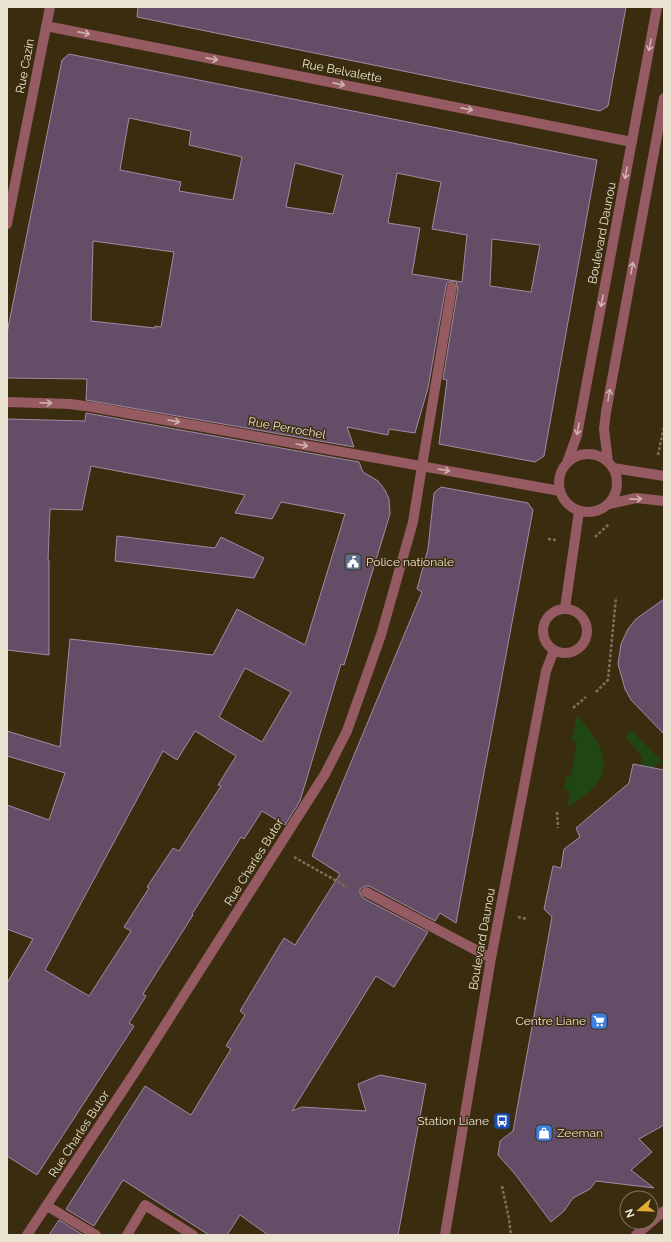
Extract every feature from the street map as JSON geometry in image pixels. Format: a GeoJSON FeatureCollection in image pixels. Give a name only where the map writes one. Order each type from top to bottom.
{"type":"FeatureCollection","features":[{"type":"Feature","properties":{"kind":"street","name":"Rue Cazin"},"geometry":{"type":"LineString","coordinates":[[7,224],[50,7]]}},
{"type":"Feature","properties":{"kind":"street","name":"Boulevard Daunou"},"geometry":{"type":"LineString","coordinates":[[567,464],[577,435],[657,7]]}},
{"type":"Feature","properties":{"kind":"street","name":"Rue Belvalette"},"geometry":{"type":"LineString","coordinates":[[46,26],[632,142]]}},
{"type":"Feature","properties":{"kind":"street"},"geometry":{"type":"LineString","coordinates":[[664,98],[606,412],[605,440],[611,465],[616,476],[616,493],[609,504],[602,509],[593,512],[579,511],[568,505],[563,499],[559,483],[560,474],[567,464],[578,456],[587,454],[601,457],[611,465],[664,476]]}},
{"type":"Feature","properties":{"kind":"street","name":"Rue Charles Butor"},"geometry":{"type":"LineString","coordinates":[[28,1235],[137,1069],[325,774],[347,732],[382,635],[412,522],[452,287]]}},
{"type":"Feature","properties":{"kind":"street","name":"Rue Perrochel"},"geometry":{"type":"LineString","coordinates":[[7,402],[92,406],[560,491]]}},
{"type":"Feature","properties":{"kind":"street"},"geometry":{"type":"LineString","coordinates":[[609,504],[636,498],[664,502]]}},
{"type":"Feature","properties":{"kind":"street"},"geometry":{"type":"LineString","coordinates":[[565,608],[579,511]]}},
{"type":"Feature","properties":{"kind":"street"},"geometry":{"type":"LineString","coordinates":[[565,608],[575,611],[582,618],[587,630],[586,637],[581,646],[573,651],[563,653],[548,646],[543,634],[543,625],[548,616],[553,612],[565,608]]}},
{"type":"Feature","properties":{"kind":"street","name":"Boulevard Daunou"},"geometry":{"type":"LineString","coordinates":[[445,1235],[491,958],[546,671],[554,650]]}},
{"type":"Feature","properties":{"kind":"street"},"geometry":{"type":"LineString","coordinates":[[366,892],[491,958]]}},
{"type":"Feature","properties":{"kind":"street"},"geometry":{"type":"LineString","coordinates":[[127,1235],[145,1205],[193,1235]]}},
{"type":"Feature","properties":{"kind":"street"},"geometry":{"type":"LineString","coordinates":[[47,1206],[96,1235]]}},
{"type":"Feature","properties":{"kind":"street"},"geometry":{"type":"LineString","coordinates":[[636,1235],[664,1212]]}},
{"type":"Feature","properties":{"kind":"street"},"geometry":{"type":"LineString","coordinates":[[643,1235],[664,1212]]}},
{"type":"Feature","properties":{"kind":"path"},"geometry":{"type":"LineString","coordinates":[[548,539],[593,544],[595,537],[599,532],[614,522]]}},
{"type":"Feature","properties":{"kind":"path"},"geometry":{"type":"LineString","coordinates":[[596,692],[608,680],[616,597]]}},
{"type":"Feature","properties":{"kind":"path"},"geometry":{"type":"LineString","coordinates":[[573,708],[586,697]]}},
{"type":"Feature","properties":{"kind":"path"},"geometry":{"type":"LineString","coordinates":[[557,812],[558,828]]}},
{"type":"Feature","properties":{"kind":"path"},"geometry":{"type":"LineString","coordinates":[[278,848],[342,884]]}},
{"type":"Feature","properties":{"kind":"path"},"geometry":{"type":"LineString","coordinates":[[502,1186],[511,1235]]}},
{"type":"Feature","properties":{"kind":"green space"},"geometry":{"type":"Polygon","coordinates":[[[577,715],[597,742],[602,753],[604,764],[602,775],[595,785],[584,796],[568,807],[570,791],[564,790],[566,776],[571,777],[577,742],[572,741],[577,715]]]}},
{"type":"Feature","properties":{"kind":"green space"},"geometry":{"type":"Polygon","coordinates":[[[631,730],[664,763],[658,762],[647,778],[639,773],[642,757],[625,736],[631,730]]]}},
{"type":"Feature","properties":{"kind":"building"},"geometry":{"type":"Polygon","coordinates":[[[138,7],[626,7],[608,106],[600,111],[137,17],[138,7]]]}},
{"type":"Feature","properties":{"kind":"building"},"geometry":{"type":"Polygon","coordinates":[[[69,54],[597,160],[544,456],[535,462],[439,444],[447,380],[443,379],[458,288],[456,282],[453,281],[447,283],[446,286],[428,388],[415,433],[389,429],[388,435],[347,427],[354,447],[86,400],[87,379],[7,378],[7,333],[62,60],[69,54]],[[129,118],[120,170],[181,182],[179,191],[233,200],[242,157],[189,145],[191,131],[129,118]],[[295,163],[286,207],[333,214],[343,175],[295,163]],[[397,173],[388,223],[420,228],[412,274],[462,282],[467,235],[432,229],[441,182],[397,173]],[[492,239],[490,286],[531,292],[540,245],[492,239]],[[93,241],[91,321],[155,328],[155,326],[161,327],[174,252],[93,241]]]}},
{"type":"Feature","properties":{"kind":"building"},"geometry":{"type":"Polygon","coordinates":[[[86,413],[359,462],[363,472],[378,481],[385,490],[389,499],[390,514],[344,665],[341,664],[300,801],[285,825],[262,811],[244,839],[241,837],[143,994],[146,996],[129,1023],[134,1026],[37,1175],[7,1156],[7,983],[33,939],[7,929],[7,805],[49,820],[65,773],[7,756],[7,731],[60,747],[70,639],[213,655],[237,609],[305,645],[345,514],[281,502],[272,519],[235,513],[245,495],[91,466],[82,510],[50,509],[48,560],[49,655],[7,650],[7,419],[85,421],[86,413]],[[245,668],[219,717],[262,742],[291,692],[245,668]],[[195,731],[177,760],[163,751],[45,970],[89,996],[131,931],[124,927],[149,888],[147,887],[173,848],[179,851],[221,786],[218,785],[236,756],[195,731]]]}},
{"type":"Feature","properties":{"kind":"building"},"geometry":{"type":"Polygon","coordinates":[[[441,487],[528,503],[533,510],[456,923],[440,913],[435,921],[369,886],[365,886],[360,889],[360,893],[363,898],[428,932],[394,987],[376,976],[292,1111],[302,1107],[366,1111],[358,1084],[380,1075],[426,1084],[398,1235],[268,1235],[240,1215],[227,1235],[209,1235],[123,1180],[94,1226],[66,1209],[145,1086],[191,1115],[231,1049],[226,1046],[245,1015],[240,1011],[284,938],[295,945],[340,874],[312,856],[422,592],[417,589],[428,549],[434,493],[441,487]]]}},
{"type":"Feature","properties":{"kind":"building"},"geometry":{"type":"Polygon","coordinates":[[[117,536],[215,548],[221,537],[264,558],[254,578],[115,561],[117,536]]]}},
{"type":"Feature","properties":{"kind":"building"},"geometry":{"type":"Polygon","coordinates":[[[664,599],[664,734],[631,700],[625,689],[618,664],[621,644],[628,629],[636,619],[664,599]]]}},
{"type":"Feature","properties":{"kind":"building","name":"Centre Liane"},"geometry":{"type":"Polygon","coordinates":[[[633,764],[664,770],[664,1125],[639,1139],[652,1152],[631,1170],[654,1188],[596,1181],[590,1189],[573,1198],[564,1211],[551,1222],[515,1174],[498,1155],[500,1141],[513,1131],[552,917],[544,909],[553,866],[561,868],[564,849],[580,837],[576,828],[629,783],[633,764]]]}},
{"type":"Feature","properties":{"kind":"building"},"geometry":{"type":"Polygon","coordinates":[[[59,1220],[83,1235],[49,1235],[59,1220]]]}},
{"type":"Feature","properties":{"kind":"place","name":"Police nationale"},"geometry":{"type":"Point","coordinates":[353,562]}},
{"type":"Feature","properties":{"kind":"place","name":"Centre Liane"},"geometry":{"type":"Point","coordinates":[599,1021]}},
{"type":"Feature","properties":{"kind":"place","name":"Station Liane"},"geometry":{"type":"Point","coordinates":[502,1121]}},
{"type":"Feature","properties":{"kind":"place","name":"Zeeman"},"geometry":{"type":"Point","coordinates":[544,1133]}}]}
